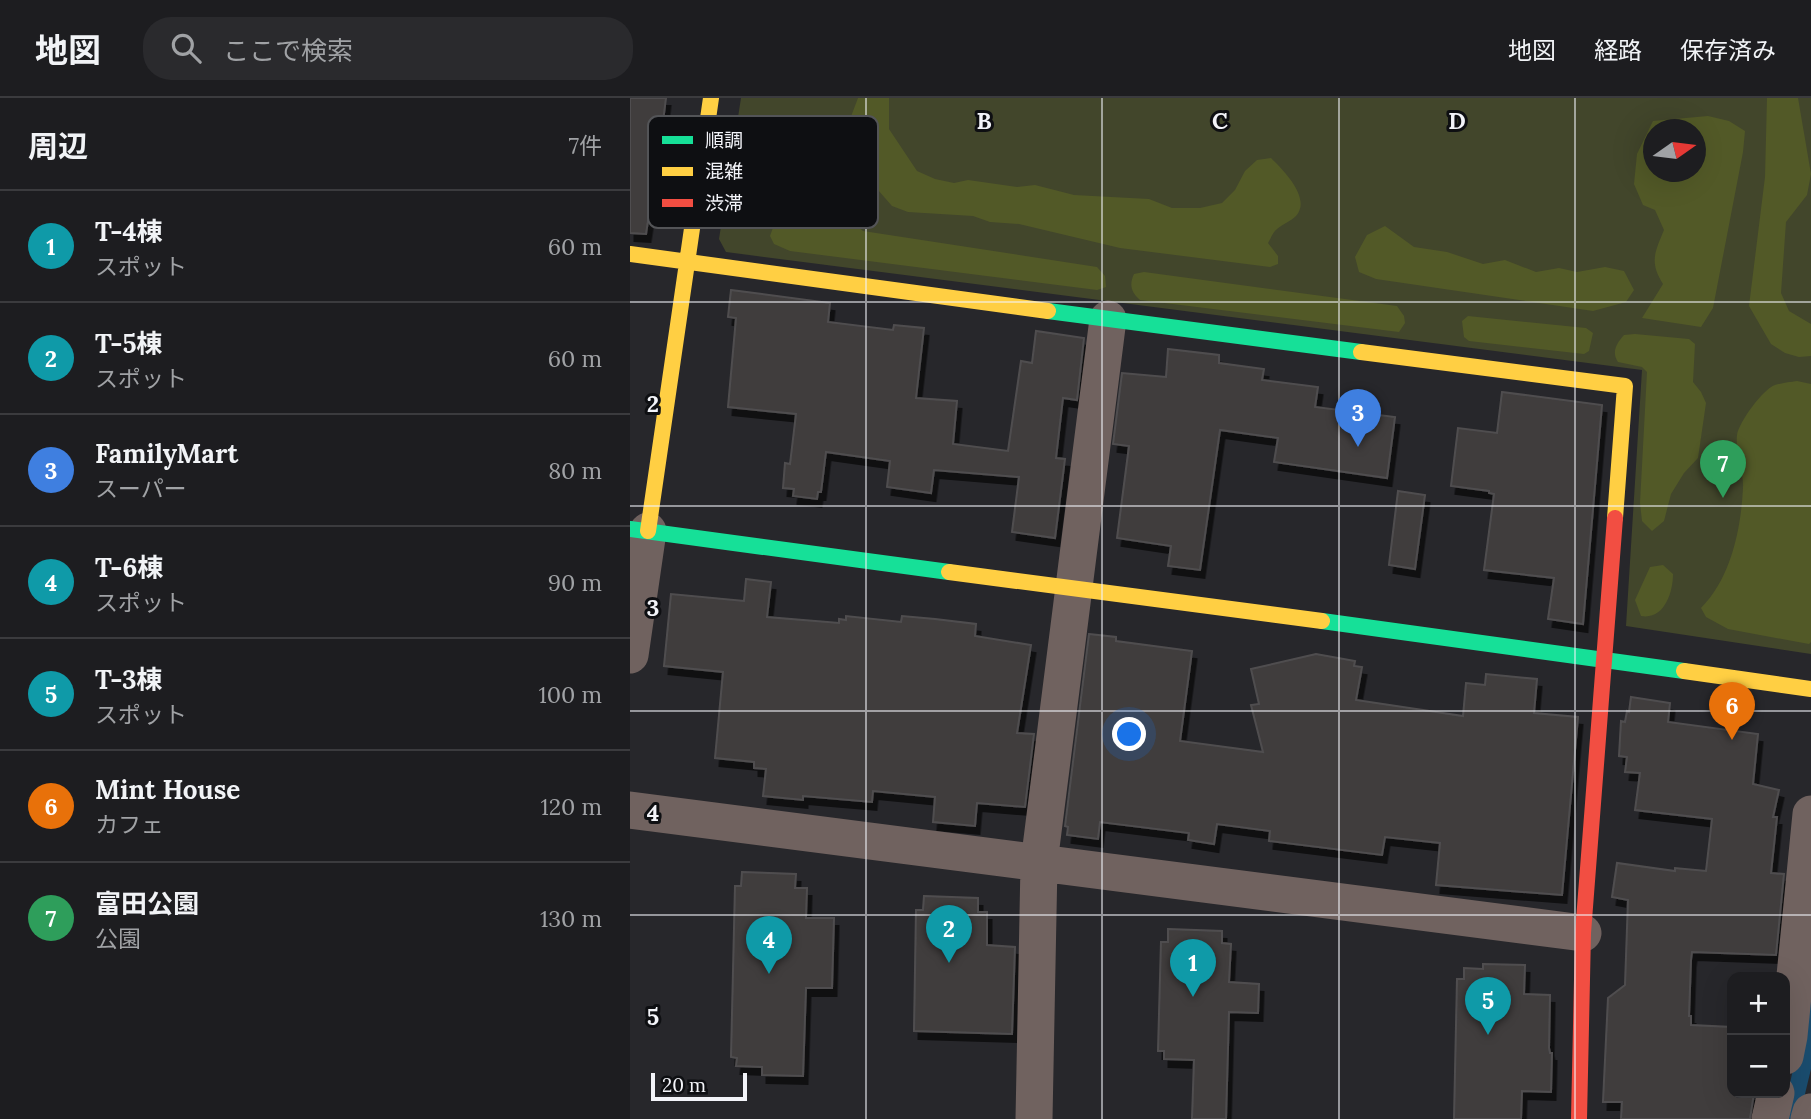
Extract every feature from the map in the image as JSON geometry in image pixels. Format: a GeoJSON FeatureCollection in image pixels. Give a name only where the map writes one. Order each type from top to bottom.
{"type":"FeatureCollection","features":[{"type":"Feature","properties":{"kind":"street"},"geometry":{"type":"LineString","coordinates":[[708,116],[711,98]]}},
{"type":"Feature","properties":{"kind":"street"},"geometry":{"type":"LineString","coordinates":[[630,655],[639,530],[692,228]]}},
{"type":"Feature","properties":{"kind":"street"},"geometry":{"type":"LineString","coordinates":[[630,254],[1625,386],[1583,933],[1579,1119]]}},
{"type":"Feature","properties":{"kind":"street"},"geometry":{"type":"LineString","coordinates":[[1034,1119],[1039,863],[1108,319]]}},
{"type":"Feature","properties":{"kind":"street"},"geometry":{"type":"LineString","coordinates":[[639,530],[1811,688]]}},
{"type":"Feature","properties":{"kind":"street"},"geometry":{"type":"LineString","coordinates":[[630,810],[1583,933]]}},
{"type":"Feature","properties":{"kind":"street"},"geometry":{"type":"LineString","coordinates":[[1789,1035],[1811,814]]}},
{"type":"Feature","properties":{"kind":"street"},"geometry":{"type":"LineString","coordinates":[[1770,1119],[1775,1098]]}},
{"type":"Feature","properties":{"kind":"street"},"geometry":{"type":"LineString","coordinates":[[1809,1119],[1811,1112]]}},
{"type":"Feature","properties":{"kind":"green space"},"geometry":{"type":"Polygon","coordinates":[[[741,98],[1811,98],[1811,654],[1626,626],[1642,370],[726,252],[719,239],[721,228],[878,228],[878,116],[738,116],[741,98]]]}},
{"type":"Feature","properties":{"kind":"green space"},"geometry":{"type":"Polygon","coordinates":[[[858,98],[889,98],[889,129],[917,171],[954,183],[968,180],[1017,187],[1035,185],[1074,195],[1149,199],[1172,208],[1200,208],[1222,203],[1235,190],[1245,171],[1257,160],[1271,158],[1294,185],[1301,201],[1300,209],[1294,218],[1276,230],[1268,243],[1278,256],[1278,264],[1270,267],[1120,248],[1019,224],[990,222],[973,216],[908,212],[892,206],[878,190],[878,116],[851,116],[858,98]]]}},
{"type":"Feature","properties":{"kind":"green space"},"geometry":{"type":"Polygon","coordinates":[[[1767,98],[1798,98],[1811,174],[1807,195],[1786,222],[1781,293],[1789,311],[1811,324],[1811,356],[1799,357],[1785,353],[1771,344],[1749,306],[1765,177],[1767,98]]]}},
{"type":"Feature","properties":{"kind":"green space"},"geometry":{"type":"Polygon","coordinates":[[[1708,116],[1729,121],[1745,131],[1713,308],[1701,327],[1642,318],[1663,284],[1656,269],[1655,257],[1664,230],[1655,210],[1643,205],[1634,184],[1637,154],[1643,142],[1643,182],[1706,182],[1706,119],[1675,119],[1708,116]]]}},
{"type":"Feature","properties":{"kind":"green space"},"geometry":{"type":"Polygon","coordinates":[[[1385,226],[1414,247],[1447,252],[1483,264],[1505,260],[1536,272],[1559,268],[1577,272],[1605,267],[1624,271],[1634,290],[1626,302],[1593,311],[1376,279],[1359,272],[1355,257],[1367,235],[1385,226]]]}},
{"type":"Feature","properties":{"kind":"green space"},"geometry":{"type":"Polygon","coordinates":[[[773,228],[860,228],[863,231],[1097,267],[1105,276],[1106,287],[1097,290],[790,251],[774,244],[770,236],[773,228]]]}},
{"type":"Feature","properties":{"kind":"green space"},"geometry":{"type":"Polygon","coordinates":[[[1144,272],[1397,306],[1405,323],[1399,332],[1140,300],[1131,285],[1134,274],[1144,272]]]}},
{"type":"Feature","properties":{"kind":"green space"},"geometry":{"type":"Polygon","coordinates":[[[1468,316],[1586,328],[1593,333],[1589,351],[1584,354],[1469,341],[1464,337],[1462,321],[1468,316]]]}},
{"type":"Feature","properties":{"kind":"green space"},"geometry":{"type":"Polygon","coordinates":[[[1624,335],[1689,339],[1695,344],[1693,382],[1706,403],[1698,458],[1684,473],[1671,494],[1664,521],[1652,531],[1642,521],[1640,503],[1647,372],[1642,367],[1618,362],[1615,355],[1617,344],[1624,335]]]}},
{"type":"Feature","properties":{"kind":"green space"},"geometry":{"type":"Polygon","coordinates":[[[1797,381],[1811,384],[1809,644],[1728,629],[1706,617],[1701,608],[1727,568],[1737,536],[1743,488],[1737,442],[1739,429],[1752,407],[1770,388],[1797,381]]]}},
{"type":"Feature","properties":{"kind":"green space"},"geometry":{"type":"Polygon","coordinates":[[[1663,565],[1673,574],[1666,604],[1656,614],[1641,616],[1635,600],[1650,567],[1663,565]]]}},
{"type":"Feature","properties":{"kind":"water"},"geometry":{"type":"Polygon","coordinates":[[[1811,934],[1811,1069],[1799,1119],[1782,1119],[1787,1098],[1790,1098],[1790,1083],[1800,1038],[1811,934]]]}},
{"type":"Feature","properties":{"kind":"building"},"geometry":{"type":"Polygon","coordinates":[[[630,98],[666,98],[664,116],[648,116],[646,234],[630,233],[630,98]]]}},
{"type":"Feature","properties":{"kind":"building"},"geometry":{"type":"Polygon","coordinates":[[[731,290],[830,303],[828,322],[893,330],[894,325],[924,328],[916,398],[957,401],[953,444],[1008,451],[1021,361],[1032,363],[1036,331],[1084,338],[1077,400],[1063,398],[1056,458],[1065,459],[1055,538],[1012,532],[1019,477],[934,470],[931,493],[887,487],[890,461],[826,452],[821,492],[818,492],[817,499],[793,496],[794,489],[783,488],[785,463],[790,464],[796,414],[728,407],[736,318],[728,317],[731,290]]]}},
{"type":"Feature","properties":{"kind":"building"},"geometry":{"type":"Polygon","coordinates":[[[1168,349],[1219,355],[1219,363],[1264,369],[1262,380],[1318,387],[1315,407],[1395,417],[1387,478],[1274,462],[1278,438],[1220,430],[1200,570],[1168,566],[1171,546],[1117,538],[1129,446],[1113,444],[1122,373],[1166,377],[1168,349]]]}},
{"type":"Feature","properties":{"kind":"building"},"geometry":{"type":"Polygon","coordinates":[[[1502,392],[1602,405],[1583,624],[1548,619],[1554,578],[1484,570],[1494,494],[1451,486],[1458,428],[1497,433],[1502,392]]]}},
{"type":"Feature","properties":{"kind":"building"},"geometry":{"type":"Polygon","coordinates":[[[1398,491],[1425,495],[1415,569],[1389,565],[1398,491]]]}},
{"type":"Feature","properties":{"kind":"building"},"geometry":{"type":"Polygon","coordinates":[[[746,579],[771,582],[767,617],[839,623],[839,619],[846,620],[846,616],[901,622],[902,616],[935,619],[976,624],[975,636],[1031,645],[1017,733],[1034,734],[1025,807],[977,803],[975,826],[933,822],[935,797],[873,791],[872,802],[803,796],[803,800],[763,796],[766,769],[754,768],[754,762],[715,758],[723,672],[664,666],[671,594],[744,601],[746,579]]]}},
{"type":"Feature","properties":{"kind":"building"},"geometry":{"type":"Polygon","coordinates":[[[1089,634],[1116,637],[1116,641],[1192,651],[1180,741],[1263,752],[1251,705],[1259,704],[1251,669],[1316,654],[1355,661],[1354,666],[1362,667],[1356,700],[1463,716],[1466,683],[1485,685],[1486,674],[1537,679],[1534,713],[1578,717],[1562,895],[1436,885],[1440,843],[1385,837],[1382,855],[1269,841],[1270,831],[1217,824],[1214,844],[1188,840],[1189,833],[1100,822],[1098,839],[1067,835],[1068,827],[1065,826],[1089,634]]]}},
{"type":"Feature","properties":{"kind":"building"},"geometry":{"type":"Polygon","coordinates":[[[1631,697],[1670,703],[1668,722],[1758,734],[1753,784],[1779,790],[1773,817],[1777,817],[1771,873],[1784,874],[1776,955],[1692,952],[1691,960],[1691,1025],[1727,1027],[1727,1098],[1753,1098],[1750,1119],[1621,1119],[1622,1102],[1603,1102],[1608,998],[1625,985],[1628,900],[1612,897],[1617,863],[1675,871],[1675,868],[1706,871],[1712,819],[1635,810],[1640,773],[1625,772],[1627,757],[1619,756],[1621,721],[1625,722],[1627,711],[1629,712],[1631,697]]]}},
{"type":"Feature","properties":{"kind":"building"},"geometry":{"type":"Polygon","coordinates":[[[742,872],[796,874],[795,888],[807,888],[806,918],[834,918],[832,988],[806,988],[803,1076],[762,1075],[762,1067],[736,1066],[737,1058],[731,1057],[735,886],[741,886],[742,872]]]}},
{"type":"Feature","properties":{"kind":"building"},"geometry":{"type":"Polygon","coordinates":[[[924,896],[978,898],[978,912],[987,912],[987,945],[1015,947],[1012,1034],[914,1031],[916,910],[923,910],[924,896]]]}},
{"type":"Feature","properties":{"kind":"building"},"geometry":{"type":"Polygon","coordinates":[[[1168,929],[1222,931],[1222,943],[1231,944],[1229,982],[1259,984],[1258,1013],[1229,1012],[1226,1119],[1192,1119],[1194,1060],[1164,1059],[1164,1051],[1158,1051],[1161,942],[1168,942],[1168,929]]]}},
{"type":"Feature","properties":{"kind":"building"},"geometry":{"type":"Polygon","coordinates":[[[1483,964],[1525,965],[1524,994],[1550,995],[1551,1092],[1522,1091],[1521,1119],[1454,1119],[1457,979],[1464,979],[1464,968],[1483,969],[1483,964]]]}},
{"type":"Feature","properties":{"kind":"traffic: fast"},"geometry":{"type":"LineString","coordinates":[[1048,311],[1361,352]]}},
{"type":"Feature","properties":{"kind":"traffic: fast"},"geometry":{"type":"LineString","coordinates":[[630,529],[949,572]]}},
{"type":"Feature","properties":{"kind":"traffic: fast"},"geometry":{"type":"LineString","coordinates":[[1322,621],[1684,671]]}},
{"type":"Feature","properties":{"kind":"traffic: slow"},"geometry":{"type":"LineString","coordinates":[[708,116],[711,98]]}},
{"type":"Feature","properties":{"kind":"traffic: slow"},"geometry":{"type":"LineString","coordinates":[[648,531],[692,228]]}},
{"type":"Feature","properties":{"kind":"traffic: slow"},"geometry":{"type":"LineString","coordinates":[[630,254],[1048,311]]}},
{"type":"Feature","properties":{"kind":"traffic: slow"},"geometry":{"type":"LineString","coordinates":[[1361,352],[1625,386],[1615,518]]}},
{"type":"Feature","properties":{"kind":"traffic: slow"},"geometry":{"type":"LineString","coordinates":[[949,572],[1322,621]]}},
{"type":"Feature","properties":{"kind":"traffic: slow"},"geometry":{"type":"LineString","coordinates":[[1684,671],[1811,689]]}},
{"type":"Feature","properties":{"kind":"traffic: jam"},"geometry":{"type":"LineString","coordinates":[[1579,1119],[1583,933],[1615,518]]}},
{"type":"Feature","properties":{"kind":"place","name":"FamilyMart"},"geometry":{"type":"Point","coordinates":[1358,447]}},
{"type":"Feature","properties":{"kind":"place","name":"富田公園"},"geometry":{"type":"Point","coordinates":[1723,498]}},
{"type":"Feature","properties":{"kind":"place","name":"Mint House"},"geometry":{"type":"Point","coordinates":[1732,740]}},
{"type":"Feature","properties":{"kind":"place","name":"T-5棟"},"geometry":{"type":"Point","coordinates":[949,963]}},
{"type":"Feature","properties":{"kind":"place","name":"T-6棟"},"geometry":{"type":"Point","coordinates":[769,974]}},
{"type":"Feature","properties":{"kind":"place","name":"T-4棟"},"geometry":{"type":"Point","coordinates":[1193,997]}},
{"type":"Feature","properties":{"kind":"place","name":"T-3棟"},"geometry":{"type":"Point","coordinates":[1488,1035]}}]}
